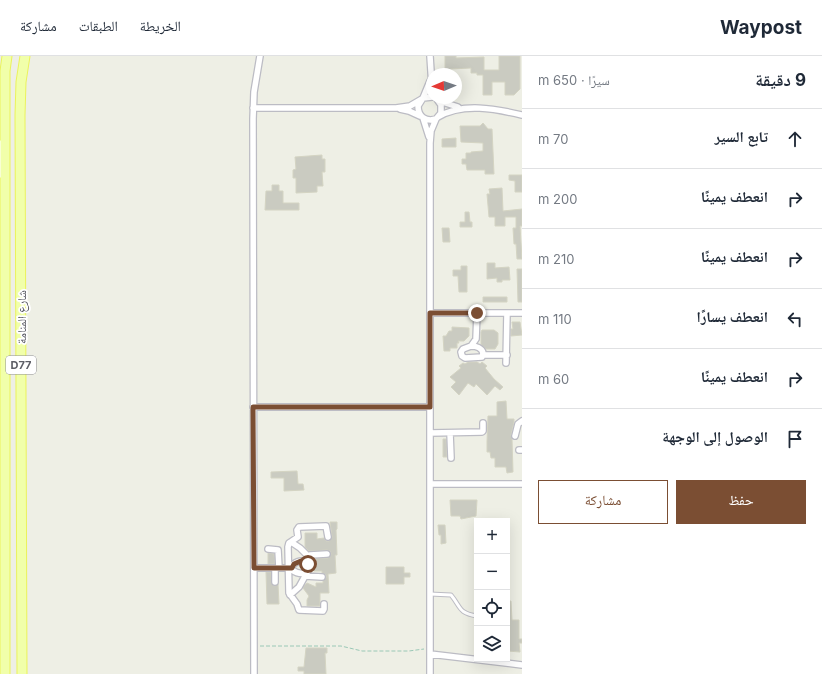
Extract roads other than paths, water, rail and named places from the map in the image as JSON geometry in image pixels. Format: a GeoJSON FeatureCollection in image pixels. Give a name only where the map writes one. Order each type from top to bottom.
{"type":"FeatureCollection","features":[{"type":"Feature","properties":{"kind":"main road","name":"شارع المنامة"},"geometry":{"type":"LineString","coordinates":[[5,674],[5,71],[7,56]]}},
{"type":"Feature","properties":{"kind":"main road","name":"شارع المنامة"},"geometry":{"type":"LineString","coordinates":[[22,674],[20,115],[21,82],[25,56]]}},
{"type":"Feature","properties":{"kind":"main road"},"geometry":{"type":"LineString","coordinates":[[0,250],[5,231]]}},
{"type":"Feature","properties":{"kind":"street"},"geometry":{"type":"LineString","coordinates":[[254,674],[253,108],[260,56]]}},
{"type":"Feature","properties":{"kind":"street"},"geometry":{"type":"LineString","coordinates":[[430,56],[430,68]]}},
{"type":"Feature","properties":{"kind":"street"},"geometry":{"type":"LineString","coordinates":[[426,91],[419,102],[418,110],[427,130],[430,143]]}},
{"type":"Feature","properties":{"kind":"street"},"geometry":{"type":"LineString","coordinates":[[253,108],[396,108],[410,106],[422,99],[426,99]]}},
{"type":"Feature","properties":{"kind":"street"},"geometry":{"type":"LineString","coordinates":[[430,674],[430,143],[431,131],[442,109],[439,104]]}},
{"type":"Feature","properties":{"kind":"street"},"geometry":{"type":"LineString","coordinates":[[452,104],[462,108]]}},
{"type":"Feature","properties":{"kind":"street"},"geometry":{"type":"LineString","coordinates":[[396,108],[409,111],[427,120],[437,118],[450,111],[462,108],[488,109],[522,115]]}},
{"type":"Feature","properties":{"kind":"street"},"geometry":{"type":"LineString","coordinates":[[0,144],[1,196],[5,206]]}},
{"type":"Feature","properties":{"kind":"street"},"geometry":{"type":"LineString","coordinates":[[430,313],[522,313]]}},
{"type":"Feature","properties":{"kind":"street"},"geometry":{"type":"LineString","coordinates":[[471,346],[476,340],[477,313]]}},
{"type":"Feature","properties":{"kind":"street"},"geometry":{"type":"LineString","coordinates":[[506,363],[507,313]]}},
{"type":"Feature","properties":{"kind":"street"},"geometry":{"type":"LineString","coordinates":[[483,355],[481,350],[476,347],[471,346],[461,350],[463,357],[480,358],[483,355],[507,355]]}},
{"type":"Feature","properties":{"kind":"street"},"geometry":{"type":"LineString","coordinates":[[253,407],[430,407]]}},
{"type":"Feature","properties":{"kind":"street"},"geometry":{"type":"LineString","coordinates":[[515,436],[518,424],[522,421]]}},
{"type":"Feature","properties":{"kind":"street"},"geometry":{"type":"LineString","coordinates":[[430,433],[482,432],[483,423]]}},
{"type":"Feature","properties":{"kind":"street"},"geometry":{"type":"LineString","coordinates":[[450,433],[451,458]]}},
{"type":"Feature","properties":{"kind":"street"},"geometry":{"type":"LineString","coordinates":[[430,484],[522,484]]}},
{"type":"Feature","properties":{"kind":"street"},"geometry":{"type":"LineString","coordinates":[[324,604],[323,611],[301,611],[290,595],[288,547],[291,542],[297,538],[297,530],[301,527],[326,526],[328,537]]}},
{"type":"Feature","properties":{"kind":"street"},"geometry":{"type":"LineString","coordinates":[[291,542],[308,556]]}},
{"type":"Feature","properties":{"kind":"street"},"geometry":{"type":"LineString","coordinates":[[268,549],[278,550],[275,582]]}},
{"type":"Feature","properties":{"kind":"street"},"geometry":{"type":"LineString","coordinates":[[290,568],[296,562],[304,561],[310,555],[328,554]]}},
{"type":"Feature","properties":{"kind":"street"},"geometry":{"type":"LineString","coordinates":[[290,595],[299,587],[309,569],[309,566],[304,561]]}},
{"type":"Feature","properties":{"kind":"street"},"geometry":{"type":"LineString","coordinates":[[254,568],[290,568],[296,572],[322,577]]}},
{"type":"Feature","properties":{"kind":"street"},"geometry":{"type":"LineString","coordinates":[[430,651],[522,665]]}},
{"type":"Feature","properties":{"kind":"lane"},"geometry":{"type":"LineString","coordinates":[[430,594],[451,595],[461,610],[469,615],[474,616]]}}]}
